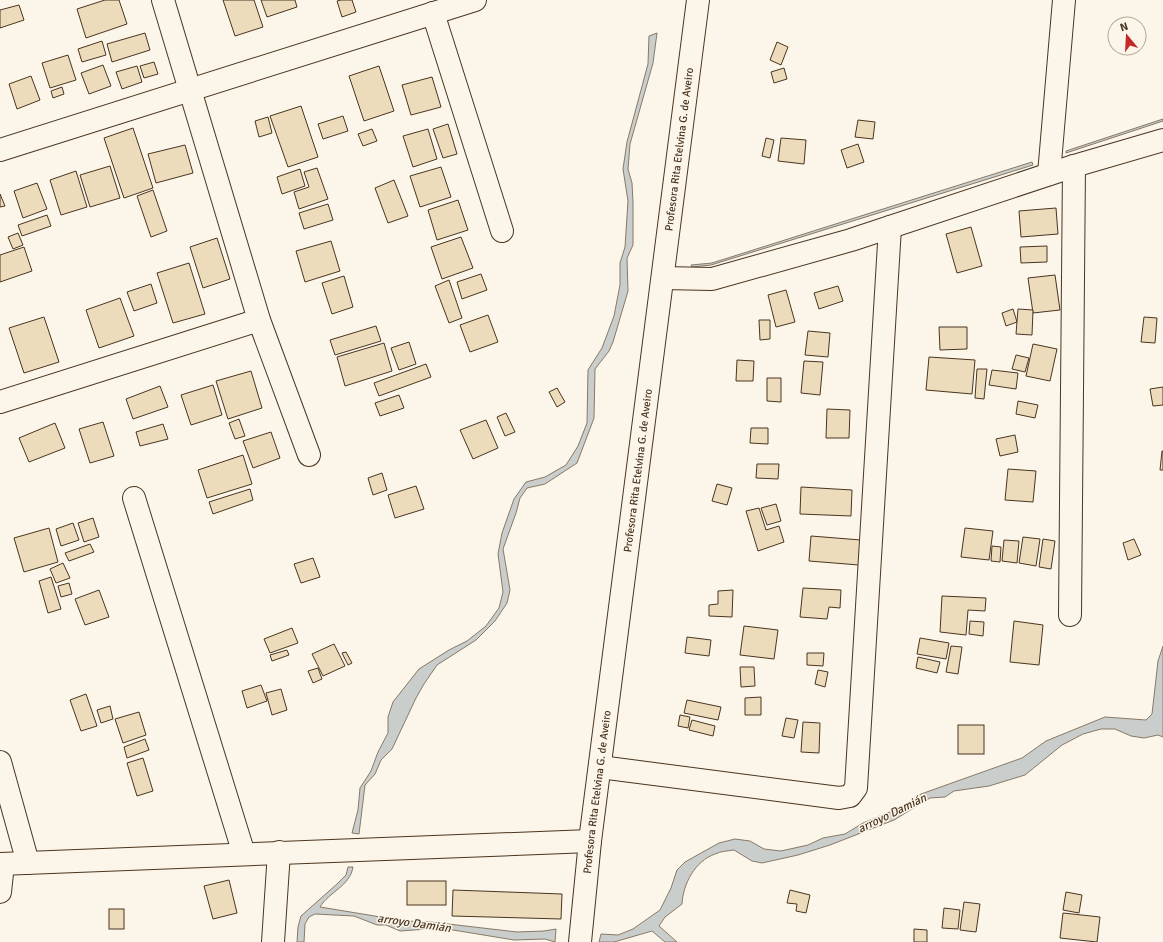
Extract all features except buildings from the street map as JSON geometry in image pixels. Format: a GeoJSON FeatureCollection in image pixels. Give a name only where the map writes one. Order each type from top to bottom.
{"type":"FeatureCollection","features":[{"type":"Feature","properties":{"kind":"street"},"geometry":{"type":"LineString","coordinates":[[163,0],[259,320],[309,455]]}},
{"type":"Feature","properties":{"kind":"street"},"geometry":{"type":"LineString","coordinates":[[0,150],[475,0]]}},
{"type":"Feature","properties":{"kind":"street","name":"Profesora Rita Etelvina G. de Aveiro"},"geometry":{"type":"LineString","coordinates":[[581,931],[590,841],[698,0]]}},
{"type":"Feature","properties":{"kind":"street"},"geometry":{"type":"LineString","coordinates":[[1049,174],[1064,0]]}},
{"type":"Feature","properties":{"kind":"street"},"geometry":{"type":"LineString","coordinates":[[433,13],[502,231]]}},
{"type":"Feature","properties":{"kind":"street"},"geometry":{"type":"LineString","coordinates":[[663,278],[712,279],[890,227],[1074,166],[1163,140]]}},
{"type":"Feature","properties":{"kind":"street"},"geometry":{"type":"LineString","coordinates":[[1070,615],[1074,166]]}},
{"type":"Feature","properties":{"kind":"street"},"geometry":{"type":"LineString","coordinates":[[600,767],[839,798],[850,796],[856,788],[890,227]]}},
{"type":"Feature","properties":{"kind":"street"},"geometry":{"type":"LineString","coordinates":[[0,402],[259,320]]}},
{"type":"Feature","properties":{"kind":"street"},"geometry":{"type":"LineString","coordinates":[[134,498],[244,854]]}},
{"type":"Feature","properties":{"kind":"street"},"geometry":{"type":"LineString","coordinates":[[0,762],[28,863]]}},
{"type":"Feature","properties":{"kind":"street"},"geometry":{"type":"LineString","coordinates":[[0,892],[2,864],[590,841]]}},
{"type":"Feature","properties":{"kind":"street"},"geometry":{"type":"LineString","coordinates":[[273,942],[279,852]]}},
{"type":"Feature","properties":{"kind":"water"},"geometry":{"type":"Polygon","coordinates":[[[657,33],[653,63],[630,144],[628,169],[632,183],[633,245],[627,258],[628,291],[613,342],[609,351],[595,369],[594,418],[577,463],[545,484],[527,488],[520,498],[503,549],[510,590],[507,603],[495,621],[476,640],[437,665],[424,684],[392,749],[381,760],[375,774],[365,785],[359,834],[352,833],[358,810],[360,788],[371,771],[378,752],[388,733],[388,717],[393,702],[419,669],[449,650],[467,641],[486,626],[499,608],[503,592],[498,554],[502,533],[514,499],[526,482],[545,477],[566,465],[578,446],[587,423],[588,370],[602,348],[614,316],[620,285],[620,263],[625,247],[628,201],[623,169],[627,142],[648,64],[649,36],[657,33]]]}},
{"type":"Feature","properties":{"kind":"water"},"geometry":{"type":"Polygon","coordinates":[[[1163,119],[1163,121],[1066,153],[1066,151],[1163,119]]]}},
{"type":"Feature","properties":{"kind":"water"},"geometry":{"type":"Polygon","coordinates":[[[1032,162],[1033,165],[711,265],[692,267],[691,265],[712,263],[1032,162]]]}},
{"type":"Feature","properties":{"kind":"water","name":"arroyo Damián"},"geometry":{"type":"Polygon","coordinates":[[[1163,646],[1163,737],[1158,735],[1144,738],[1131,736],[1115,729],[1101,729],[1083,734],[1062,745],[1025,775],[989,786],[954,791],[945,797],[930,798],[894,820],[830,845],[798,855],[762,863],[752,861],[734,850],[717,853],[708,857],[691,874],[685,889],[682,904],[665,917],[659,926],[677,942],[665,942],[652,931],[614,942],[599,942],[601,934],[618,935],[633,929],[660,910],[671,888],[677,870],[685,862],[719,843],[735,839],[750,841],[764,849],[781,851],[808,845],[823,838],[845,834],[863,823],[902,807],[921,794],[1022,758],[1046,741],[1105,717],[1146,720],[1152,714],[1158,661],[1163,646]]]}},
{"type":"Feature","properties":{"kind":"water","name":"arroyo Damián"},"geometry":{"type":"Polygon","coordinates":[[[348,867],[353,867],[348,879],[320,907],[405,921],[431,922],[517,932],[556,929],[555,942],[545,939],[514,940],[441,928],[400,931],[386,925],[377,925],[354,916],[315,914],[309,917],[305,924],[304,942],[297,942],[298,927],[301,916],[346,875],[348,867]]]}}]}
